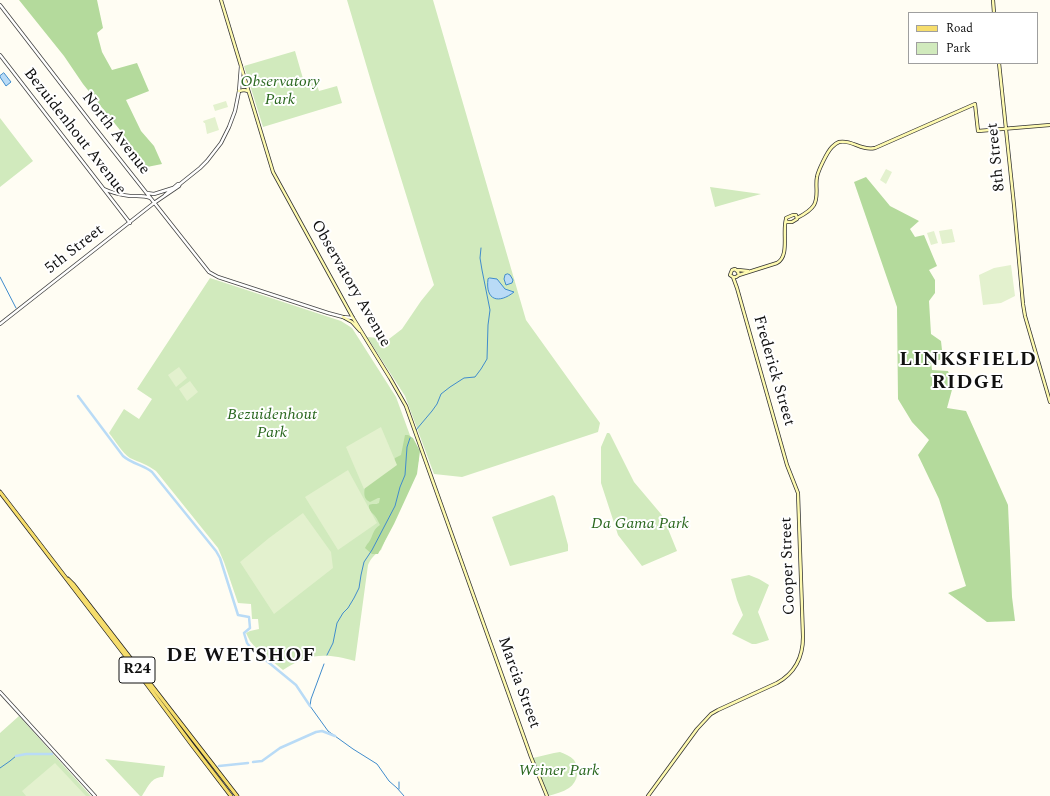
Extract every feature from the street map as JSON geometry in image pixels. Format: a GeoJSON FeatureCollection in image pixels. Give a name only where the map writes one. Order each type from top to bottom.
{"type":"FeatureCollection","features":[{"type":"Feature","properties":{"kind":"main road","name":"Observatory Avenue"},"geometry":{"type":"LineString","coordinates":[[221,0],[272,169],[364,336],[404,401],[467,578]]}},
{"type":"Feature","properties":{"kind":"main road"},"geometry":{"type":"LineString","coordinates":[[993,0],[994,12]]}},
{"type":"Feature","properties":{"kind":"main road","name":"8th Street"},"geometry":{"type":"LineString","coordinates":[[1000,64],[1023,304],[1025,316],[1050,402]]}},
{"type":"Feature","properties":{"kind":"main road"},"geometry":{"type":"LineString","coordinates":[[238,91],[244,90],[248,92]]}},
{"type":"Feature","properties":{"kind":"main road"},"geometry":{"type":"LineString","coordinates":[[784,229],[815,203],[817,175],[832,146],[837,143],[845,142],[871,149],[975,104],[978,132],[1050,125]]}},
{"type":"Feature","properties":{"kind":"main road"},"geometry":{"type":"LineString","coordinates":[[748,271],[734,269],[730,274],[733,277],[738,276],[748,271],[777,263],[783,259],[784,229],[786,219],[791,215],[795,215],[797,217]]}},
{"type":"Feature","properties":{"kind":"main road"},"geometry":{"type":"LineString","coordinates":[[786,219],[788,223],[792,222]]}},
{"type":"Feature","properties":{"kind":"main road"},"geometry":{"type":"LineString","coordinates":[[738,270],[738,276]]}},
{"type":"Feature","properties":{"kind":"main road","name":"Frederick Street"},"geometry":{"type":"LineString","coordinates":[[737,288],[738,276]]}},
{"type":"Feature","properties":{"kind":"main road","name":"Frederick Street"},"geometry":{"type":"LineString","coordinates":[[733,277],[786,461],[798,493]]}},
{"type":"Feature","properties":{"kind":"main road"},"geometry":{"type":"LineString","coordinates":[[343,316],[352,322],[364,336]]}},
{"type":"Feature","properties":{"kind":"main road","name":"R24"},"geometry":{"type":"LineString","coordinates":[[0,492],[231,796]]}},
{"type":"Feature","properties":{"kind":"main road","name":"Cooper Street"},"geometry":{"type":"LineString","coordinates":[[648,796],[697,729],[711,714],[784,679],[800,659],[804,639],[798,493]]}},
{"type":"Feature","properties":{"kind":"main road","name":"R24"},"geometry":{"type":"LineString","coordinates":[[66,578],[74,585],[237,796]]}},
{"type":"Feature","properties":{"kind":"main road","name":"Marcia Street"},"geometry":{"type":"LineString","coordinates":[[467,578],[531,757],[547,796]]}},
{"type":"Feature","properties":{"kind":"street","name":"North Avenue"},"geometry":{"type":"LineString","coordinates":[[0,5],[207,270],[214,276],[343,316]]}},
{"type":"Feature","properties":{"kind":"street","name":"Bezuidenhout Avenue"},"geometry":{"type":"LineString","coordinates":[[0,55],[130,223]]}},
{"type":"Feature","properties":{"kind":"street"},"geometry":{"type":"LineString","coordinates":[[180,184],[207,161],[226,135],[237,104],[241,65]]}},
{"type":"Feature","properties":{"kind":"street","name":"5th Street"},"geometry":{"type":"LineString","coordinates":[[165,196],[166,193],[180,184]]}},
{"type":"Feature","properties":{"kind":"street","name":"5th Street"},"geometry":{"type":"LineString","coordinates":[[0,324],[180,184]]}},
{"type":"Feature","properties":{"kind":"street"},"geometry":{"type":"LineString","coordinates":[[103,188],[115,193],[142,196],[152,200]]}},
{"type":"Feature","properties":{"kind":"street"},"geometry":{"type":"LineString","coordinates":[[147,193],[154,194],[173,188]]}},
{"type":"Feature","properties":{"kind":"street"},"geometry":{"type":"LineString","coordinates":[[142,196],[144,194],[144,190]]}},
{"type":"Feature","properties":{"kind":"street"},"geometry":{"type":"LineString","coordinates":[[343,316],[354,318]]}},
{"type":"Feature","properties":{"kind":"street"},"geometry":{"type":"LineString","coordinates":[[0,692],[95,796]]}},
{"type":"Feature","properties":{"kind":"green space"},"geometry":{"type":"Polygon","coordinates":[[[19,0],[97,0],[103,28],[97,33],[102,52],[112,70],[137,63],[149,91],[126,100],[141,131],[154,146],[162,164],[147,167],[120,130],[83,84],[64,56],[19,0]]]}},
{"type":"Feature","properties":{"kind":"green space"},"geometry":{"type":"Polygon","coordinates":[[[347,0],[433,0],[526,320],[600,423],[598,432],[462,477],[434,474],[405,396],[367,337],[389,339],[402,329],[434,285],[347,0]]]}},
{"type":"Feature","properties":{"kind":"green space","name":"Observatory Park"},"geometry":{"type":"Polygon","coordinates":[[[295,51],[304,82],[315,79],[319,91],[337,86],[342,103],[263,127],[244,66],[295,51]]]}},
{"type":"Feature","properties":{"kind":"green space"},"geometry":{"type":"Polygon","coordinates":[[[226,101],[228,107],[215,111],[213,105],[226,101]]]}},
{"type":"Feature","properties":{"kind":"green space"},"geometry":{"type":"Polygon","coordinates":[[[215,117],[219,130],[207,134],[205,123],[203,121],[215,117]]]}},
{"type":"Feature","properties":{"kind":"green space"},"geometry":{"type":"Polygon","coordinates":[[[0,118],[33,161],[0,187],[0,118]]]}},
{"type":"Feature","properties":{"kind":"green space"},"geometry":{"type":"Polygon","coordinates":[[[886,169],[892,172],[886,184],[880,180],[886,169]]]}},
{"type":"Feature","properties":{"kind":"green space"},"geometry":{"type":"Polygon","coordinates":[[[866,177],[890,206],[919,221],[910,229],[915,237],[924,235],[937,266],[929,270],[935,280],[935,293],[929,301],[931,334],[941,341],[943,359],[931,362],[932,370],[948,371],[953,386],[947,408],[966,411],[1008,505],[1012,597],[1015,621],[987,622],[948,593],[966,586],[939,499],[918,455],[929,440],[912,422],[898,399],[897,307],[854,182],[866,177]]]}},
{"type":"Feature","properties":{"kind":"green space"},"geometry":{"type":"Polygon","coordinates":[[[710,187],[761,194],[715,207],[710,187]]]}},
{"type":"Feature","properties":{"kind":"green space"},"geometry":{"type":"Polygon","coordinates":[[[952,229],[955,242],[942,244],[939,231],[952,229]]]}},
{"type":"Feature","properties":{"kind":"green space"},"geometry":{"type":"Polygon","coordinates":[[[934,231],[938,243],[931,245],[927,233],[934,231]]]}},
{"type":"Feature","properties":{"kind":"green space"},"geometry":{"type":"Polygon","coordinates":[[[1011,265],[1015,296],[1001,303],[983,305],[979,275],[994,268],[1011,265]]]}},
{"type":"Feature","properties":{"kind":"green space","name":"Bezuidenhout Park"},"geometry":{"type":"Polygon","coordinates":[[[210,278],[341,321],[352,328],[396,397],[419,460],[381,550],[373,556],[368,565],[355,661],[344,658],[318,656],[301,660],[283,670],[255,647],[246,633],[259,629],[258,619],[252,619],[251,604],[238,603],[218,548],[156,471],[127,456],[109,433],[124,409],[139,419],[152,399],[137,389],[210,278]]]}},
{"type":"Feature","properties":{"kind":"green space"},"geometry":{"type":"Polygon","coordinates":[[[179,367],[187,378],[176,387],[168,375],[179,367]]]}},
{"type":"Feature","properties":{"kind":"green space"},"geometry":{"type":"Polygon","coordinates":[[[190,381],[198,392],[187,401],[179,389],[190,381]]]}},
{"type":"Feature","properties":{"kind":"green space"},"geometry":{"type":"Polygon","coordinates":[[[381,427],[397,465],[364,489],[346,447],[381,427]]]}},
{"type":"Feature","properties":{"kind":"green space","name":"Da Gama Park"},"geometry":{"type":"Polygon","coordinates":[[[607,433],[610,434],[634,482],[664,519],[677,551],[642,566],[618,535],[601,483],[601,447],[607,433]]]}},
{"type":"Feature","properties":{"kind":"green space"},"geometry":{"type":"Polygon","coordinates":[[[405,435],[413,438],[420,451],[417,474],[394,524],[378,554],[372,554],[365,548],[374,531],[380,525],[376,517],[370,511],[369,505],[379,503],[380,498],[370,502],[368,501],[364,496],[365,486],[395,465],[395,458],[401,455],[405,435]]]}},
{"type":"Feature","properties":{"kind":"green space"},"geometry":{"type":"Polygon","coordinates":[[[348,470],[377,523],[338,550],[305,497],[348,470]]]}},
{"type":"Feature","properties":{"kind":"green space"},"geometry":{"type":"Polygon","coordinates":[[[553,495],[555,497],[568,545],[568,551],[510,566],[492,517],[553,495]]]}},
{"type":"Feature","properties":{"kind":"green space"},"geometry":{"type":"Polygon","coordinates":[[[303,513],[331,552],[333,568],[274,614],[240,562],[303,513]]]}},
{"type":"Feature","properties":{"kind":"green space"},"geometry":{"type":"Polygon","coordinates":[[[749,575],[769,585],[758,612],[769,640],[756,644],[752,644],[732,634],[743,615],[731,579],[749,575]]]}},
{"type":"Feature","properties":{"kind":"green space"},"geometry":{"type":"Polygon","coordinates":[[[19,716],[91,796],[0,796],[0,733],[19,716]]]}},
{"type":"Feature","properties":{"kind":"green space","name":"Weiner Park"},"geometry":{"type":"Polygon","coordinates":[[[560,752],[574,760],[577,767],[576,779],[569,788],[562,792],[548,796],[533,758],[560,752]]]}},
{"type":"Feature","properties":{"kind":"green space"},"geometry":{"type":"Polygon","coordinates":[[[105,759],[165,766],[163,777],[159,777],[153,781],[142,796],[140,796],[105,759]]]}},
{"type":"Feature","properties":{"kind":"green space"},"geometry":{"type":"Polygon","coordinates":[[[55,763],[86,796],[26,796],[22,791],[55,763]]]}},
{"type":"Feature","properties":{"kind":"water"},"geometry":{"type":"Polygon","coordinates":[[[4,73],[11,82],[6,86],[0,77],[4,73]]]}},
{"type":"Feature","properties":{"kind":"water"},"geometry":{"type":"Polygon","coordinates":[[[508,274],[513,280],[512,283],[506,285],[504,279],[505,275],[508,274]]]}},
{"type":"Feature","properties":{"kind":"water"},"geometry":{"type":"Polygon","coordinates":[[[488,279],[497,279],[505,289],[514,292],[503,298],[494,298],[489,292],[488,279]]]}},
{"type":"Feature","properties":{"kind":"waterway"},"geometry":{"type":"LineString","coordinates":[[416,430],[437,404],[441,394],[464,378],[475,377],[487,359],[490,310],[480,258],[481,248]]}},
{"type":"Feature","properties":{"kind":"waterway"},"geometry":{"type":"LineString","coordinates":[[0,277],[16,308]]}},
{"type":"Feature","properties":{"kind":"waterway"},"geometry":{"type":"LineString","coordinates":[[78,396],[123,456],[152,472],[216,551],[220,558],[238,615],[249,617],[250,628],[244,633],[247,643],[296,685],[310,706]]}},
{"type":"Feature","properties":{"kind":"waterway"},"geometry":{"type":"LineString","coordinates":[[327,655],[333,643],[337,623],[348,608],[359,588],[364,562],[395,506],[405,475],[407,447],[410,438]]}},
{"type":"Feature","properties":{"kind":"waterway"},"geometry":{"type":"LineString","coordinates":[[324,664],[311,699],[310,706],[328,731],[377,764],[389,781],[404,796]]}},
{"type":"Feature","properties":{"kind":"waterway"},"geometry":{"type":"LineString","coordinates":[[253,762],[262,761],[280,748],[316,732],[322,731],[335,736]]}},
{"type":"Feature","properties":{"kind":"waterway"},"geometry":{"type":"LineString","coordinates":[[16,756],[26,754],[52,754]]}},
{"type":"Feature","properties":{"kind":"waterway"},"geometry":{"type":"LineString","coordinates":[[0,768],[16,756]]}},
{"type":"Feature","properties":{"kind":"waterway"},"geometry":{"type":"LineString","coordinates":[[219,766],[248,763]]}},
{"type":"Feature","properties":{"kind":"waterway"},"geometry":{"type":"LineString","coordinates":[[399,782],[399,789]]}},
{"type":"Feature","properties":{"kind":"district","name":"LINKSFIELD RIDGE"},"geometry":{"type":"Point","coordinates":[968,372]}},
{"type":"Feature","properties":{"kind":"district","name":"DE WETSHOF"},"geometry":{"type":"Point","coordinates":[241,657]}}]}
